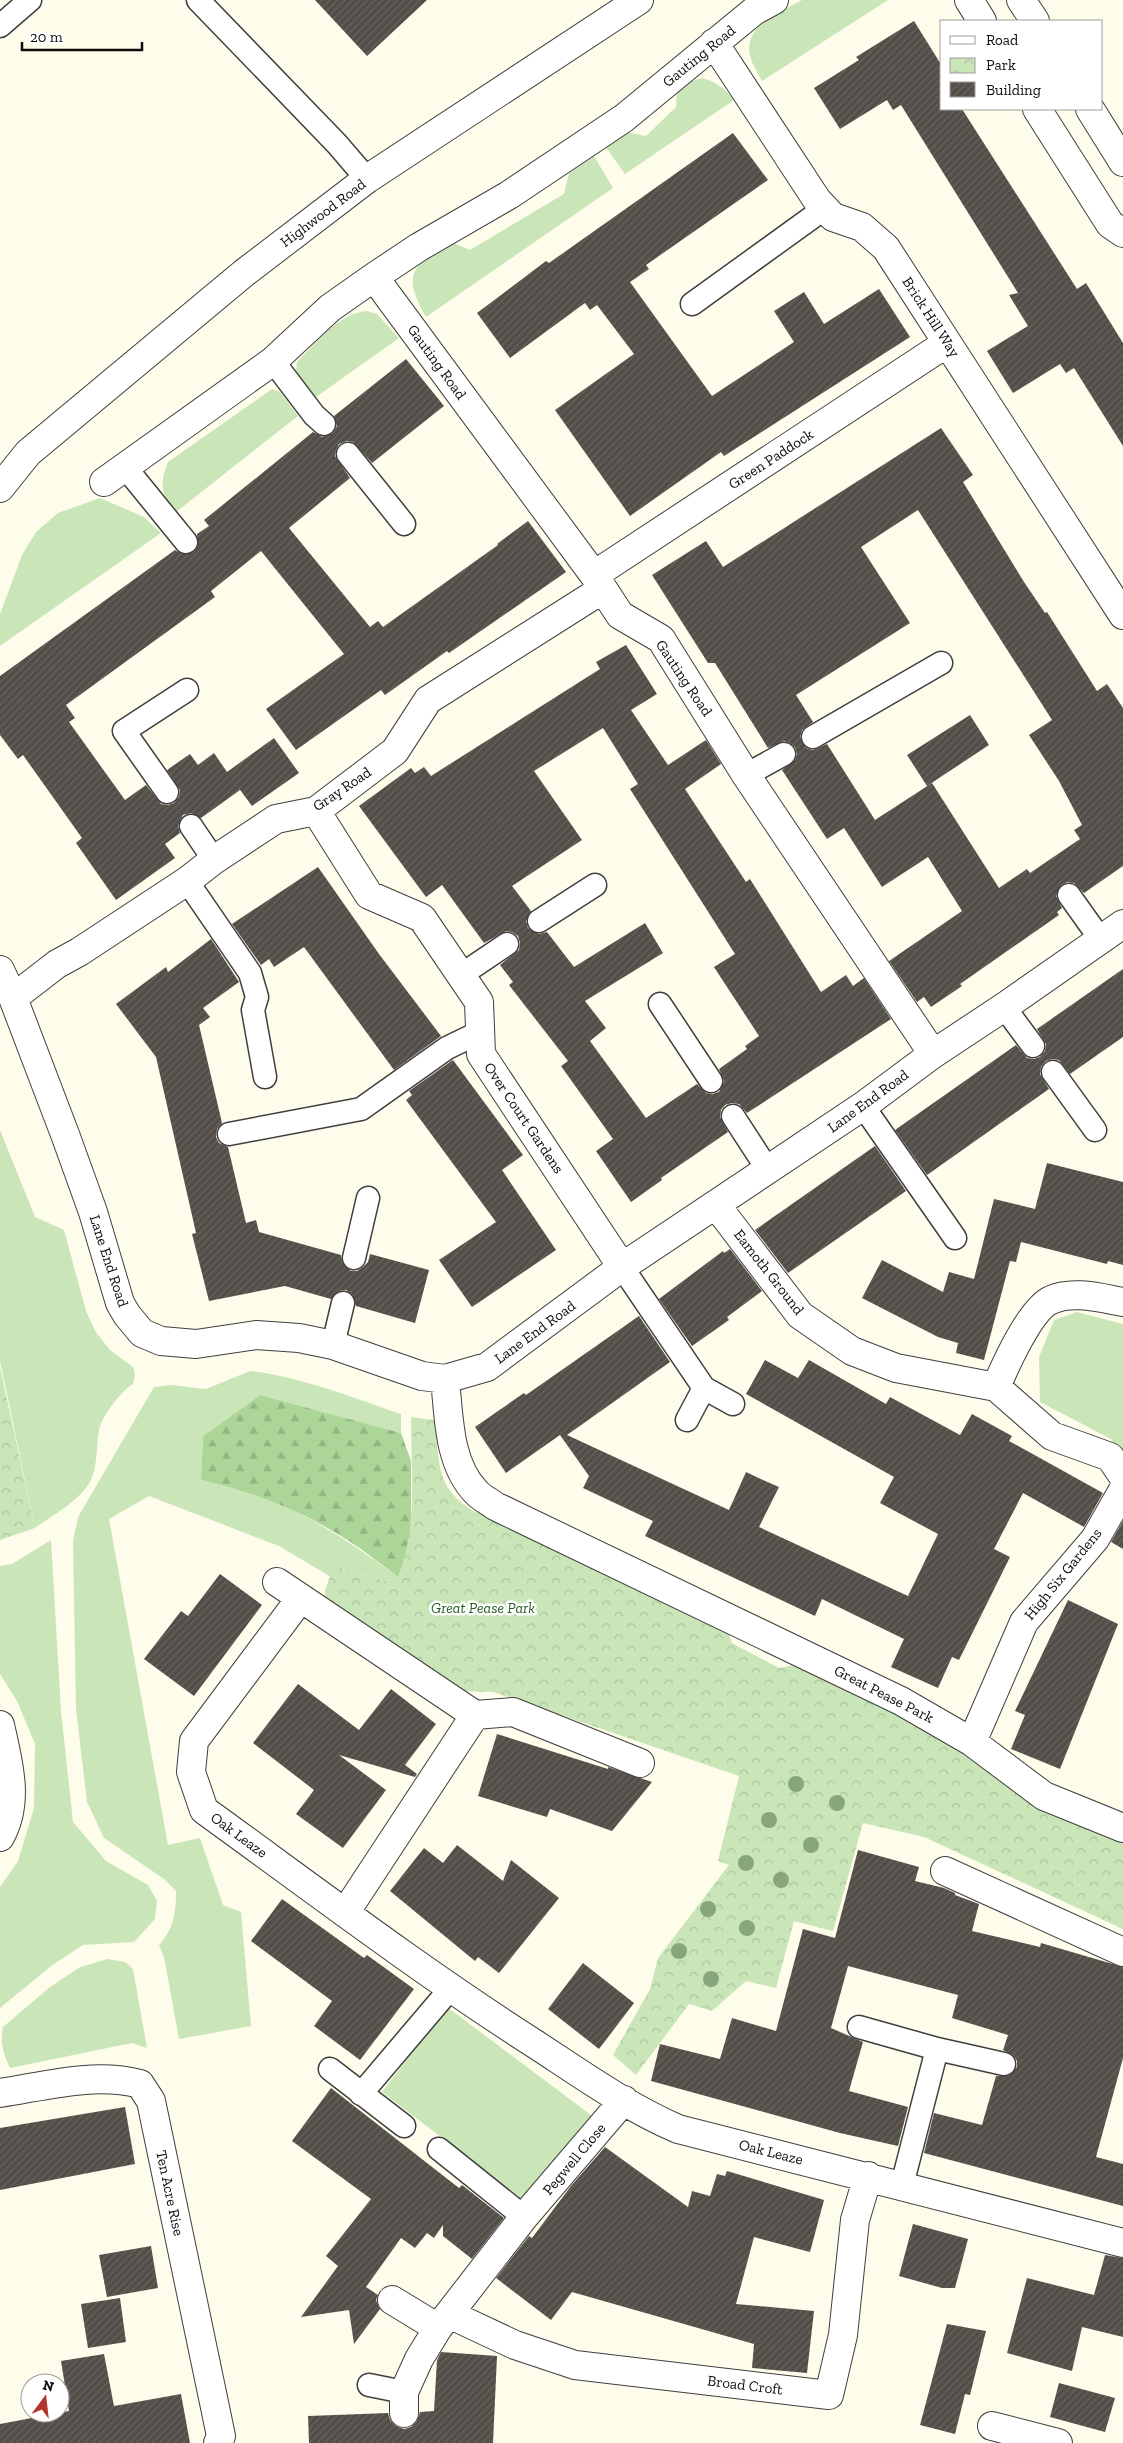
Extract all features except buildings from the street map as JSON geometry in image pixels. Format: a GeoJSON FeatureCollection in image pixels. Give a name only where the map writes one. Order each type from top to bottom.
{"type":"FeatureCollection","features":[{"type":"Feature","properties":{"kind":"street","name":"Highwood Road"},"geometry":{"type":"LineString","coordinates":[[0,488],[28,453],[244,273],[367,179],[639,0]]}},
{"type":"Feature","properties":{"kind":"street","name":"Gauting Road"},"geometry":{"type":"LineString","coordinates":[[115,474],[274,361],[330,308],[419,247],[509,195],[624,118],[754,11],[774,0]]}},
{"type":"Feature","properties":{"kind":"street"},"geometry":{"type":"LineString","coordinates":[[969,0],[981,20]]}},
{"type":"Feature","properties":{"kind":"street"},"geometry":{"type":"LineString","coordinates":[[1021,0],[1034,20]]}},
{"type":"Feature","properties":{"kind":"street","name":"Brick Hill Way"},"geometry":{"type":"LineString","coordinates":[[714,43],[817,200],[833,217],[862,227],[886,248],[1123,615]]}},
{"type":"Feature","properties":{"kind":"street"},"geometry":{"type":"LineString","coordinates":[[1038,110],[1110,224],[1123,233]]}},
{"type":"Feature","properties":{"kind":"street"},"geometry":{"type":"LineString","coordinates":[[1091,110],[1123,162]]}},
{"type":"Feature","properties":{"kind":"street","name":"Gauting Road"},"geometry":{"type":"LineString","coordinates":[[374,277],[598,582],[620,615],[661,639],[746,775],[932,1054]]}},
{"type":"Feature","properties":{"kind":"street","name":"Green Paddock"},"geometry":{"type":"LineString","coordinates":[[598,582],[947,343]]}},
{"type":"Feature","properties":{"kind":"street","name":"Highwood Road"},"geometry":{"type":"LineString","coordinates":[[0,464],[28,453]]}},
{"type":"Feature","properties":{"kind":"street","name":"Gray Road"},"geometry":{"type":"LineString","coordinates":[[13,998],[57,964],[79,952],[187,881],[214,860],[276,818],[316,811],[396,752],[428,700],[598,582]]}},
{"type":"Feature","properties":{"kind":"street","name":"Over Court Gardens"},"geometry":{"type":"LineString","coordinates":[[316,811],[369,895],[422,918],[461,975],[479,1002],[481,1054],[622,1267]]}},
{"type":"Feature","properties":{"kind":"street","name":"Lane End Road"},"geometry":{"type":"LineString","coordinates":[[0,970],[13,998],[93,1212],[120,1303],[126,1315],[142,1333],[161,1341],[196,1344],[256,1336],[298,1338],[333,1345],[422,1376],[446,1378],[487,1367],[622,1267],[863,1106],[932,1054],[1004,1007],[1123,924]]}},
{"type":"Feature","properties":{"kind":"street","name":"Eamoth Ground"},"geometry":{"type":"LineString","coordinates":[[716,1205],[800,1315],[852,1352],[896,1368],[996,1387]]}},
{"type":"Feature","properties":{"kind":"street"},"geometry":{"type":"LineString","coordinates":[[1123,1302],[1074,1295],[1050,1300],[1035,1315],[1013,1350],[996,1387],[1052,1436],[1110,1458],[1123,1476]]}},
{"type":"Feature","properties":{"kind":"street","name":"Great Pease Park"},"geometry":{"type":"LineString","coordinates":[[446,1378],[452,1441],[458,1461],[476,1493],[527,1522],[901,1701],[972,1742],[1044,1796],[1123,1828]]}},
{"type":"Feature","properties":{"kind":"street","name":"High Six Gardens"},"geometry":{"type":"LineString","coordinates":[[972,1742],[1024,1622],[1094,1539],[1123,1490]]}},
{"type":"Feature","properties":{"kind":"street"},"geometry":{"type":"LineString","coordinates":[[277,1582],[475,1715],[513,1712],[640,1763]]}},
{"type":"Feature","properties":{"kind":"street","name":"Oak Leaze"},"geometry":{"type":"LineString","coordinates":[[300,1599],[194,1741],[191,1772],[204,1810],[450,1989],[624,2100],[678,2129],[868,2176],[1123,2243]]}},
{"type":"Feature","properties":{"kind":"street"},"geometry":{"type":"LineString","coordinates":[[345,1913],[475,1715]]}},
{"type":"Feature","properties":{"kind":"street"},"geometry":{"type":"LineString","coordinates":[[0,1725],[11,1774],[10,1802],[0,1837]]}},
{"type":"Feature","properties":{"kind":"street"},"geometry":{"type":"LineString","coordinates":[[944,1872],[1123,1952]]}},
{"type":"Feature","properties":{"kind":"street","name":"Ten Acre Rise"},"geometry":{"type":"LineString","coordinates":[[0,2093],[85,2080],[122,2080],[140,2084],[151,2101],[221,2436],[218,2443]]}},
{"type":"Feature","properties":{"kind":"street","name":"Pegwell Close"},"geometry":{"type":"LineString","coordinates":[[404,2403],[419,2359],[444,2321],[524,2217],[624,2100]]}},
{"type":"Feature","properties":{"kind":"street","name":"Broad Croft"},"geometry":{"type":"LineString","coordinates":[[444,2321],[575,2365],[829,2395],[843,2335],[856,2220],[868,2176]]}},
{"type":"Feature","properties":{"kind":"street"},"geometry":{"type":"LineString","coordinates":[[392,2300],[444,2321]]}},
{"type":"Feature","properties":{"kind":"street"},"geometry":{"type":"LineString","coordinates":[[992,2426],[1058,2443]]}},
{"type":"Feature","properties":{"kind":"lane"},"geometry":{"type":"LineString","coordinates":[[0,26],[30,0]]}},
{"type":"Feature","properties":{"kind":"lane"},"geometry":{"type":"LineString","coordinates":[[198,0],[337,144],[367,179]]}},
{"type":"Feature","properties":{"kind":"lane"},"geometry":{"type":"LineString","coordinates":[[692,304],[824,208]]}},
{"type":"Feature","properties":{"kind":"lane"},"geometry":{"type":"LineString","coordinates":[[274,361],[314,415],[324,424]]}},
{"type":"Feature","properties":{"kind":"lane"},"geometry":{"type":"LineString","coordinates":[[348,454],[404,524]]}},
{"type":"Feature","properties":{"kind":"lane"},"geometry":{"type":"LineString","coordinates":[[115,474],[186,542]]}},
{"type":"Feature","properties":{"kind":"lane"},"geometry":{"type":"LineString","coordinates":[[813,737],[941,663]]}},
{"type":"Feature","properties":{"kind":"lane"},"geometry":{"type":"LineString","coordinates":[[167,792],[124,731],[187,690]]}},
{"type":"Feature","properties":{"kind":"lane"},"geometry":{"type":"LineString","coordinates":[[746,775],[784,754]]}},
{"type":"Feature","properties":{"kind":"lane"},"geometry":{"type":"LineString","coordinates":[[191,826],[214,860]]}},
{"type":"Feature","properties":{"kind":"lane"},"geometry":{"type":"LineString","coordinates":[[187,881],[250,972],[257,997],[254,1010],[265,1077]]}},
{"type":"Feature","properties":{"kind":"lane"},"geometry":{"type":"LineString","coordinates":[[539,921],[595,885]]}},
{"type":"Feature","properties":{"kind":"lane"},"geometry":{"type":"LineString","coordinates":[[1069,895],[1101,940]]}},
{"type":"Feature","properties":{"kind":"lane"},"geometry":{"type":"LineString","coordinates":[[461,975],[508,944]]}},
{"type":"Feature","properties":{"kind":"lane"},"geometry":{"type":"LineString","coordinates":[[660,1004],[711,1081]]}},
{"type":"Feature","properties":{"kind":"lane"},"geometry":{"type":"LineString","coordinates":[[1004,1007],[1033,1046]]}},
{"type":"Feature","properties":{"kind":"lane"},"geometry":{"type":"LineString","coordinates":[[229,1134],[361,1109],[448,1048],[480,1032]]}},
{"type":"Feature","properties":{"kind":"lane"},"geometry":{"type":"LineString","coordinates":[[1053,1072],[1095,1130]]}},
{"type":"Feature","properties":{"kind":"lane"},"geometry":{"type":"LineString","coordinates":[[863,1106],[955,1238]]}},
{"type":"Feature","properties":{"kind":"lane"},"geometry":{"type":"LineString","coordinates":[[733,1116],[768,1170]]}},
{"type":"Feature","properties":{"kind":"lane"},"geometry":{"type":"LineString","coordinates":[[354,1258],[368,1198]]}},
{"type":"Feature","properties":{"kind":"lane"},"geometry":{"type":"LineString","coordinates":[[622,1267],[704,1388],[733,1404]]}},
{"type":"Feature","properties":{"kind":"lane"},"geometry":{"type":"LineString","coordinates":[[333,1345],[343,1303]]}},
{"type":"Feature","properties":{"kind":"lane"},"geometry":{"type":"LineString","coordinates":[[687,1420],[704,1388]]}},
{"type":"Feature","properties":{"kind":"lane"},"geometry":{"type":"LineString","coordinates":[[361,2094],[450,1989]]}},
{"type":"Feature","properties":{"kind":"lane"},"geometry":{"type":"LineString","coordinates":[[859,2027],[937,2049],[1004,2064]]}},
{"type":"Feature","properties":{"kind":"lane"},"geometry":{"type":"LineString","coordinates":[[902,2185],[937,2049]]}},
{"type":"Feature","properties":{"kind":"lane"},"geometry":{"type":"LineString","coordinates":[[330,2069],[404,2126]]}},
{"type":"Feature","properties":{"kind":"lane"},"geometry":{"type":"LineString","coordinates":[[439,2149],[524,2217]]}},
{"type":"Feature","properties":{"kind":"lane"},"geometry":{"type":"LineString","coordinates":[[369,2385],[404,2403]]}},
{"type":"Feature","properties":{"kind":"green space"},"geometry":{"type":"Polygon","coordinates":[[[802,0],[888,0],[762,81],[750,56],[749,45],[752,36],[758,28],[774,15],[802,0]]]}},
{"type":"Feature","properties":{"kind":"green space"},"geometry":{"type":"Polygon","coordinates":[[[701,78],[719,86],[734,100],[625,174],[605,146],[627,132],[646,136],[676,107],[677,86],[701,78]]]}},
{"type":"Feature","properties":{"kind":"green space"},"geometry":{"type":"Polygon","coordinates":[[[594,156],[613,188],[426,317],[414,290],[413,280],[420,264],[439,250],[453,243],[470,250],[564,194],[569,173],[594,156]]]}},
{"type":"Feature","properties":{"kind":"green space"},"geometry":{"type":"Polygon","coordinates":[[[367,311],[377,314],[399,338],[316,397],[296,373],[297,362],[337,323],[356,313],[367,311]]]}},
{"type":"Feature","properties":{"kind":"green space"},"geometry":{"type":"Polygon","coordinates":[[[272,389],[280,392],[298,416],[176,512],[167,500],[163,489],[163,477],[168,462],[272,389]]]}},
{"type":"Feature","properties":{"kind":"green space"},"geometry":{"type":"Polygon","coordinates":[[[100,498],[144,517],[161,533],[0,646],[0,614],[22,555],[36,532],[58,513],[100,498]]]}},
{"type":"Feature","properties":{"kind":"green space"},"geometry":{"type":"Polygon","coordinates":[[[0,1130],[35,1217],[64,1230],[86,1311],[95,1331],[110,1350],[133,1367],[135,1374],[133,1384],[118,1398],[101,1424],[95,1468],[91,1480],[81,1494],[66,1507],[35,1528],[0,1361],[0,1130]]]}},
{"type":"Feature","properties":{"kind":"green space"},"geometry":{"type":"Polygon","coordinates":[[[1077,1312],[1123,1324],[1123,1456],[1111,1439],[1040,1402],[1039,1357],[1054,1320],[1077,1312]]]}},
{"type":"Feature","properties":{"kind":"green space"},"geometry":{"type":"Polygon","coordinates":[[[0,1367],[35,1528],[0,1540],[0,1367]]]}},
{"type":"Feature","properties":{"kind":"green space"},"geometry":{"type":"Polygon","coordinates":[[[250,1371],[307,1383],[401,1414],[401,1433],[260,1395],[203,1436],[201,1480],[229,1485],[281,1504],[361,1550],[398,1577],[387,1581],[334,1566],[331,1577],[279,1546],[149,1496],[109,1519],[168,1845],[200,1838],[223,1905],[241,1912],[251,2026],[179,2039],[164,1957],[159,1945],[168,1933],[173,1920],[176,1891],[164,1879],[104,1838],[87,1802],[76,1709],[73,1541],[78,1517],[154,1387],[171,1385],[206,1389],[250,1371]]]}},
{"type":"Feature","properties":{"kind":"green space"},"geometry":{"type":"Polygon","coordinates":[[[260,1395],[401,1433],[411,1461],[411,1532],[406,1557],[398,1577],[349,1541],[296,1512],[259,1496],[201,1480],[203,1436],[260,1395]]]}},
{"type":"Feature","properties":{"kind":"green space","name":"Great Pease Park"},"geometry":{"type":"Polygon","coordinates":[[[411,1417],[435,1420],[439,1461],[446,1483],[452,1493],[462,1503],[475,1512],[727,1629],[732,1643],[779,1668],[800,1664],[912,1718],[1123,1839],[1123,1929],[924,1837],[863,1823],[833,1931],[794,1921],[776,1988],[746,1981],[712,2011],[689,2004],[636,2075],[613,2055],[650,1989],[658,1958],[729,1865],[718,1861],[739,1776],[493,1692],[460,1691],[324,1604],[325,1590],[334,1566],[387,1581],[398,1577],[404,1558],[411,1518],[411,1417]]]}},
{"type":"Feature","properties":{"kind":"green space"},"geometry":{"type":"Polygon","coordinates":[[[51,1540],[61,1711],[73,1822],[106,1861],[148,1885],[157,1901],[155,1919],[134,1942],[83,1945],[51,1966],[0,2008],[0,1887],[18,1861],[34,1808],[35,1744],[17,1701],[0,1674],[0,1566],[12,1564],[51,1540]]]}},
{"type":"Feature","properties":{"kind":"green space"},"geometry":{"type":"Polygon","coordinates":[[[108,1959],[125,1962],[133,1969],[147,2048],[132,2043],[10,2068],[3,2048],[3,2027],[50,1987],[80,1967],[108,1959]]]}},
{"type":"Feature","properties":{"kind":"green space"},"geometry":{"type":"Polygon","coordinates":[[[447,2007],[595,2118],[522,2199],[382,2092],[447,2007]]]}}]}
